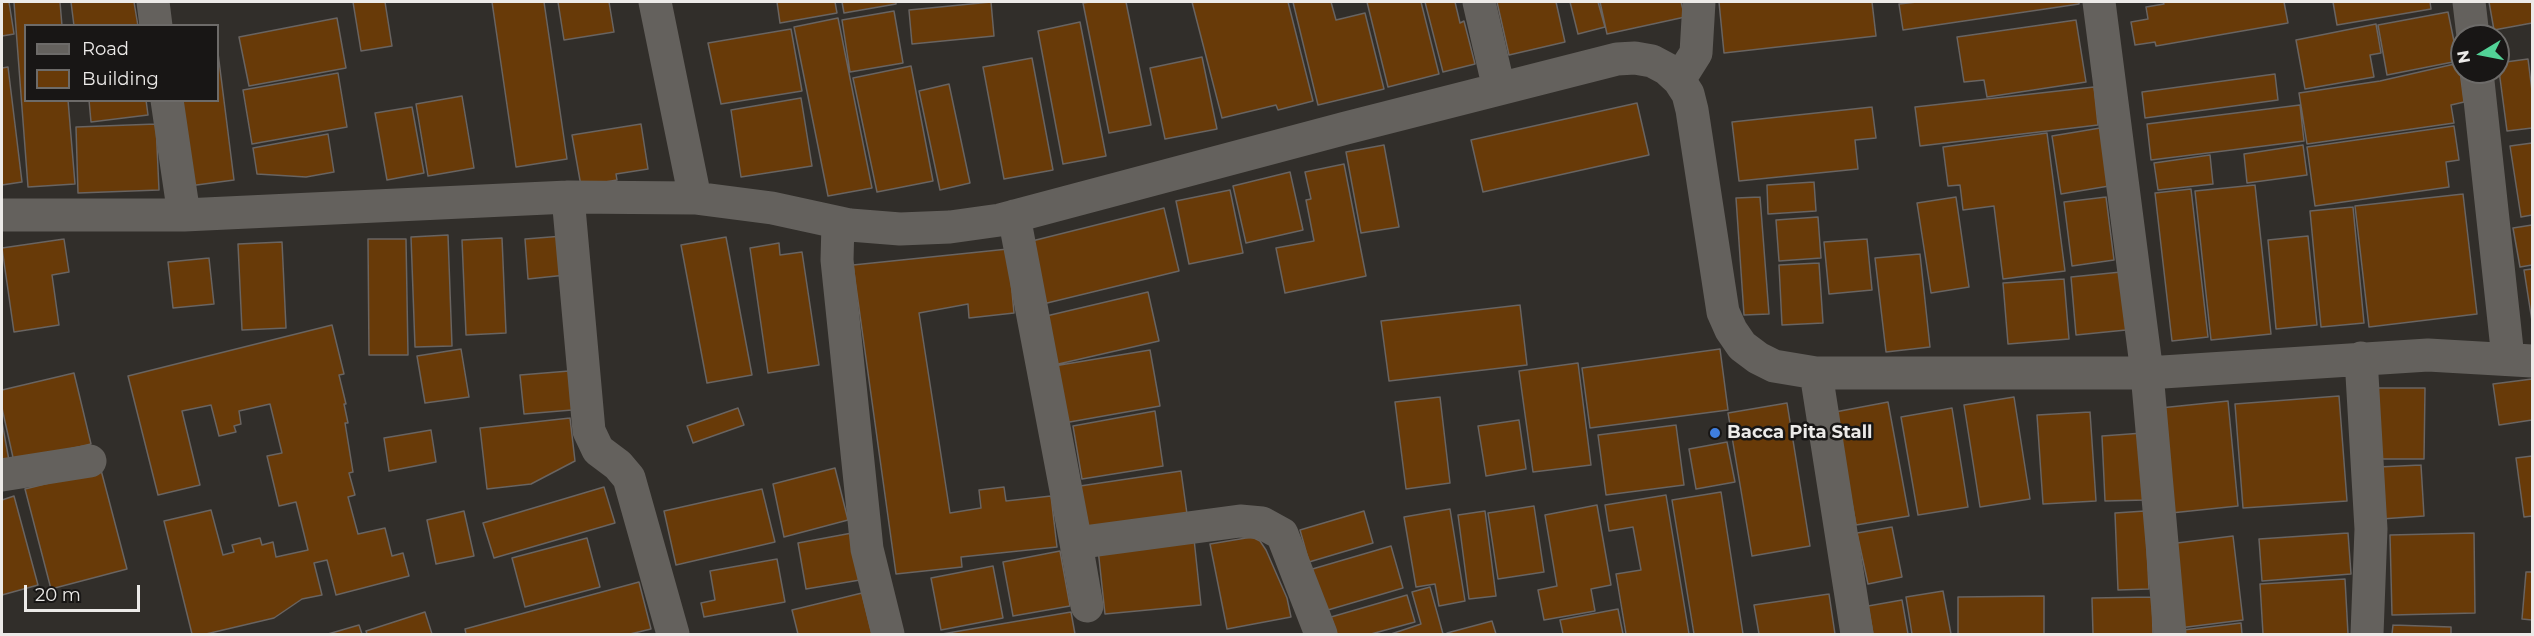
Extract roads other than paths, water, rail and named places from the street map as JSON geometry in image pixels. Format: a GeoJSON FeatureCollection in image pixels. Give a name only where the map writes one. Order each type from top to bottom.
{"type":"FeatureCollection","features":[{"type":"Feature","properties":{"kind":"street"},"geometry":{"type":"LineString","coordinates":[[153,2],[156,24]]}},
{"type":"Feature","properties":{"kind":"street"},"geometry":{"type":"LineString","coordinates":[[654,2],[695,198]]}},
{"type":"Feature","properties":{"kind":"street"},"geometry":{"type":"LineString","coordinates":[[1479,2],[1499,89]]}},
{"type":"Feature","properties":{"kind":"street"},"geometry":{"type":"LineString","coordinates":[[1679,80],[1696,53],[1699,2]]}},
{"type":"Feature","properties":{"kind":"street"},"geometry":{"type":"LineString","coordinates":[[2099,2],[2147,372],[2170,634]]}},
{"type":"Feature","properties":{"kind":"street"},"geometry":{"type":"LineString","coordinates":[[2469,2],[2472,24]]}},
{"type":"Feature","properties":{"kind":"street"},"geometry":{"type":"LineString","coordinates":[[2,214],[184,215],[568,197],[695,198],[772,208],[838,223],[900,229],[950,227],[1014,216],[1499,89],[1617,59],[1635,58],[1652,61],[1667,69],[1679,80],[1692,110],[1721,303],[1731,330],[1743,346],[1758,358],[1774,366],[1816,373],[2147,372],[2428,355],[2520,360],[2479,84]]}},
{"type":"Feature","properties":{"kind":"street"},"geometry":{"type":"LineString","coordinates":[[167,102],[184,215]]}},
{"type":"Feature","properties":{"kind":"street"},"geometry":{"type":"LineString","coordinates":[[568,197],[589,431],[598,450],[629,478],[673,634]]}},
{"type":"Feature","properties":{"kind":"street"},"geometry":{"type":"LineString","coordinates":[[1014,216],[1088,606]]}},
{"type":"Feature","properties":{"kind":"street"},"geometry":{"type":"LineString","coordinates":[[838,223],[837,260],[867,549],[888,634]]}},
{"type":"Feature","properties":{"kind":"street"},"geometry":{"type":"LineString","coordinates":[[2361,358],[2371,529],[2367,634]]}},
{"type":"Feature","properties":{"kind":"street"},"geometry":{"type":"LineString","coordinates":[[1816,373],[1857,634]]}},
{"type":"Feature","properties":{"kind":"street"},"geometry":{"type":"LineString","coordinates":[[2,475],[90,460]]}},
{"type":"Feature","properties":{"kind":"street"},"geometry":{"type":"LineString","coordinates":[[1076,543],[1240,521],[1262,523],[1282,534],[1321,634]]}},
{"type":"Feature","properties":{"kind":"place","name":"Bacca Pita Stall"},"geometry":{"type":"Point","coordinates":[1715,433]}}]}
